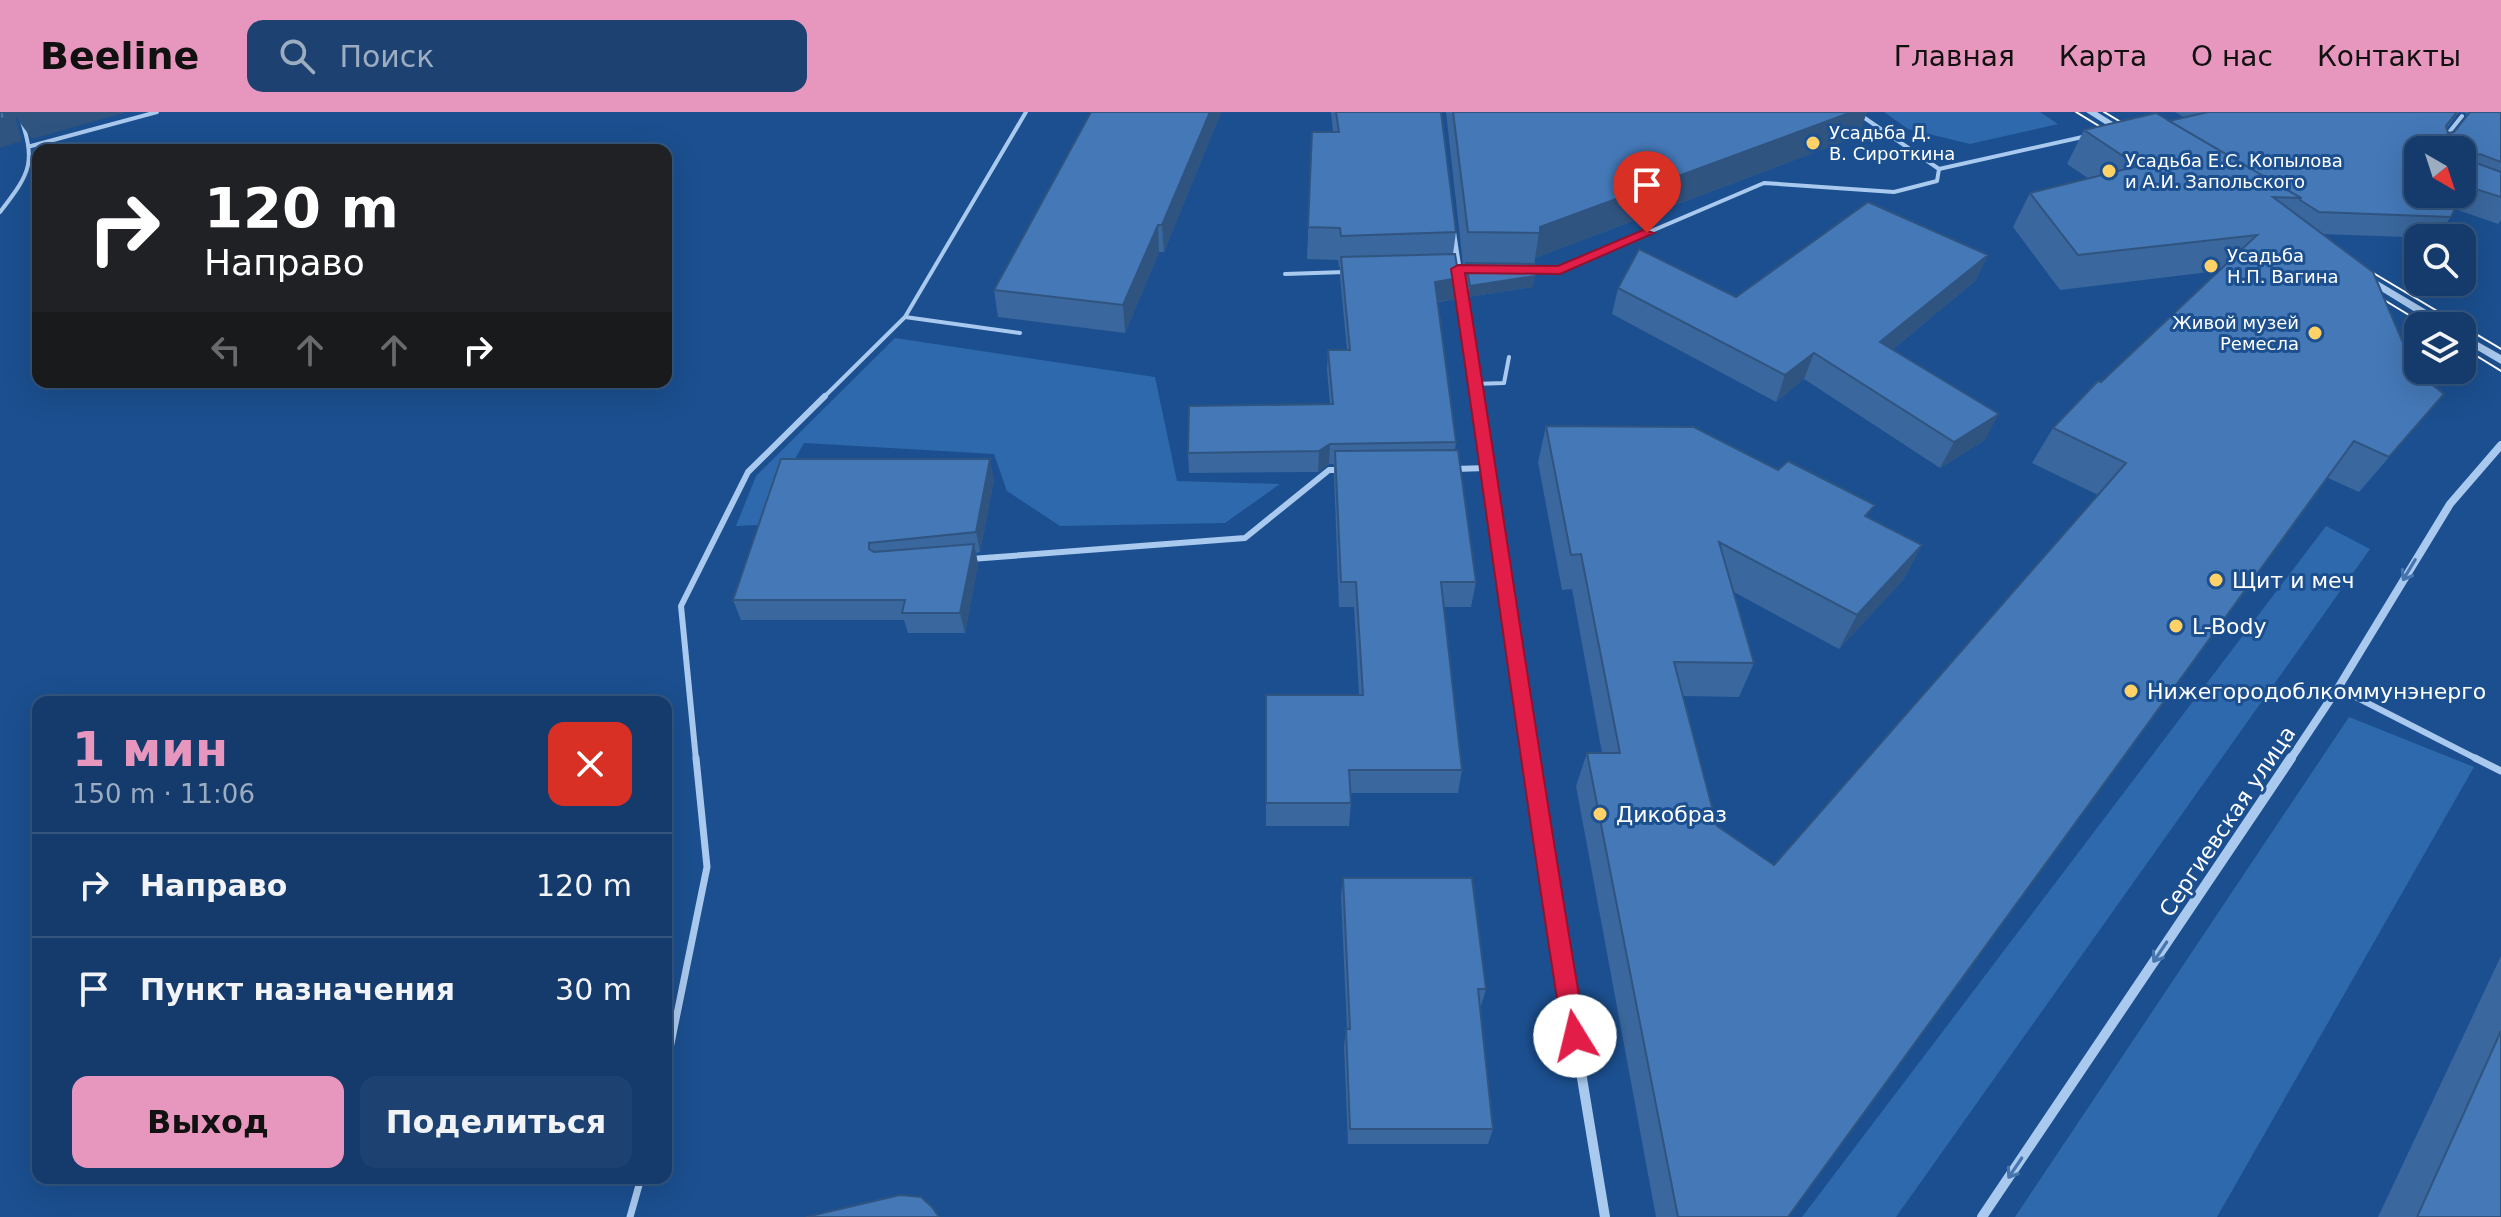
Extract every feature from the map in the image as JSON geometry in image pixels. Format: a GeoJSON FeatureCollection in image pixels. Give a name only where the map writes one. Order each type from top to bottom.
{"type":"FeatureCollection","features":[{"type":"Feature","properties":{"kind":"street"},"geometry":{"type":"LineString","coordinates":[[2091,112],[2113,130],[2131,136]]}},
{"type":"Feature","properties":{"kind":"street"},"geometry":{"type":"LineString","coordinates":[[1452,221],[1474,384],[1513,625],[1534,794],[1605,1217]]}},
{"type":"Feature","properties":{"kind":"street"},"geometry":{"type":"LineString","coordinates":[[2356,271],[2423,312]]}},
{"type":"Feature","properties":{"kind":"street"},"geometry":{"type":"LineString","coordinates":[[2476,345],[2501,360]]}},
{"type":"Feature","properties":{"kind":"street","name":"Сергиевская улица"},"geometry":{"type":"LineString","coordinates":[[1982,1217],[2338,688],[2450,504],[2501,445]]}},
{"type":"Feature","properties":{"kind":"lane"},"geometry":{"type":"LineString","coordinates":[[0,212],[31,173],[31,146],[19,112]]}},
{"type":"Feature","properties":{"kind":"lane"},"geometry":{"type":"LineString","coordinates":[[38,144],[157,112]]}},
{"type":"Feature","properties":{"kind":"lane"},"geometry":{"type":"LineString","coordinates":[[672,1039],[707,867],[681,606],[748,472],[905,317],[1026,112]]}},
{"type":"Feature","properties":{"kind":"lane"},"geometry":{"type":"LineString","coordinates":[[1856,112],[1939,169],[2094,135]]}},
{"type":"Feature","properties":{"kind":"lane"},"geometry":{"type":"LineString","coordinates":[[2446,136],[2462,116]]}},
{"type":"Feature","properties":{"kind":"lane"},"geometry":{"type":"LineString","coordinates":[[1519,269],[1560,270],[1764,183],[1894,192],[1937,181],[1939,169]]}},
{"type":"Feature","properties":{"kind":"lane"},"geometry":{"type":"LineString","coordinates":[[1285,274],[1347,272]]}},
{"type":"Feature","properties":{"kind":"lane"},"geometry":{"type":"LineString","coordinates":[[905,317],[1020,333]]}},
{"type":"Feature","properties":{"kind":"lane"},"geometry":{"type":"LineString","coordinates":[[1474,384],[1504,383],[1509,357]]}},
{"type":"Feature","properties":{"kind":"lane"},"geometry":{"type":"LineString","coordinates":[[1449,469],[1487,468]]}},
{"type":"Feature","properties":{"kind":"lane"},"geometry":{"type":"LineString","coordinates":[[959,560],[1245,538],[1329,470],[1344,470]]}},
{"type":"Feature","properties":{"kind":"lane"},"geometry":{"type":"LineString","coordinates":[[2338,688],[2501,771]]}},
{"type":"Feature","properties":{"kind":"lane"},"geometry":{"type":"LineString","coordinates":[[630,1217],[639,1184]]}},
{"type":"Feature","properties":{"kind":"shaded area"},"geometry":{"type":"Polygon","coordinates":[[[1884,112],[2040,112],[2058,124],[1970,144],[1908,129],[1884,112]]]}},
{"type":"Feature","properties":{"kind":"shaded area"},"geometry":{"type":"Polygon","coordinates":[[[895,338],[1155,377],[1177,481],[1280,484],[1225,523],[1060,526],[1007,491],[994,454],[804,443],[758,525],[736,526],[756,476],[895,338]]]}},
{"type":"Feature","properties":{"kind":"shaded area"},"geometry":{"type":"Polygon","coordinates":[[[2326,526],[2370,549],[1896,1217],[1802,1217],[2326,526]]]}},
{"type":"Feature","properties":{"kind":"shaded area"},"geometry":{"type":"Polygon","coordinates":[[[2349,717],[2474,767],[2217,1217],[2015,1217],[2349,717]]]}},
{"type":"Feature","properties":{"kind":"building"},"geometry":{"type":"Polygon","coordinates":[[[1091,112],[1210,112],[1162,225],[1158,225],[1123,305],[994,290],[1091,112]]]}},
{"type":"Feature","properties":{"kind":"building"},"geometry":{"type":"Polygon","coordinates":[[[1336,112],[1441,112],[1456,232],[1341,236],[1340,228],[1308,227],[1312,132],[1339,132],[1336,112]]]}},
{"type":"Feature","properties":{"kind":"building"},"geometry":{"type":"Polygon","coordinates":[[[1453,112],[1852,112],[1540,227],[1540,233],[1468,232],[1453,112]]]}},
{"type":"Feature","properties":{"kind":"building"},"geometry":{"type":"Polygon","coordinates":[[[2208,112],[2457,112],[2446,126],[2448,133],[2454,132],[2470,112],[2501,112],[2501,162],[2480,154],[2476,156],[2476,136],[2404,136],[2404,208],[2455,208],[2451,217],[2319,212],[2301,198],[2169,121],[2208,112]]]}},
{"type":"Feature","properties":{"kind":"building"},"geometry":{"type":"Polygon","coordinates":[[[2156,113],[2301,198],[2273,197],[2373,272],[2404,345],[2404,384],[2431,384],[2444,394],[2389,457],[2354,441],[1788,1217],[1678,1217],[1587,753],[1620,753],[1581,554],[1571,555],[1546,426],[1694,427],[1778,470],[1788,461],[1875,505],[1865,516],[1922,545],[1857,615],[1719,542],[1754,663],[1674,662],[1717,826],[1774,865],[2126,463],[2053,428],[2098,381],[2101,382],[2257,235],[2078,255],[2030,193],[2138,166],[2084,130],[2156,113]]]}},
{"type":"Feature","properties":{"kind":"building"},"geometry":{"type":"Polygon","coordinates":[[[2476,163],[2501,172],[2501,197],[2476,189],[2476,163]]]}},
{"type":"Feature","properties":{"kind":"building"},"geometry":{"type":"Polygon","coordinates":[[[1868,202],[1988,255],[1880,342],[1999,414],[1954,442],[1814,353],[1785,375],[1618,288],[1639,249],[1736,297],[1868,202]]]}},
{"type":"Feature","properties":{"kind":"building"},"geometry":{"type":"Polygon","coordinates":[[[1455,254],[1459,278],[1435,282],[1456,442],[1330,444],[1319,451],[1188,453],[1189,406],[1333,404],[1328,350],[1350,350],[1341,257],[1455,254]]]}},
{"type":"Feature","properties":{"kind":"building"},"geometry":{"type":"Polygon","coordinates":[[[1466,263],[1535,264],[1535,276],[1470,286],[1466,263]]]}},
{"type":"Feature","properties":{"kind":"building"},"geometry":{"type":"Polygon","coordinates":[[[1458,450],[1476,582],[1441,582],[1462,770],[1349,770],[1351,803],[1266,803],[1266,695],[1363,695],[1356,582],[1341,582],[1335,451],[1458,450]]]}},
{"type":"Feature","properties":{"kind":"building"},"geometry":{"type":"Polygon","coordinates":[[[781,459],[990,459],[976,532],[869,543],[869,549],[874,552],[974,544],[960,613],[902,613],[905,600],[733,600],[781,459]]]}},
{"type":"Feature","properties":{"kind":"building"},"geometry":{"type":"Polygon","coordinates":[[[1343,878],[1472,878],[1486,989],[1478,989],[1493,1129],[1350,1129],[1346,1029],[1350,1029],[1343,878]]]}},
{"type":"Feature","properties":{"kind":"building"},"geometry":{"type":"Polygon","coordinates":[[[2501,1031],[2501,1217],[2417,1217],[2501,1031]]]}},
{"type":"Feature","properties":{"kind":"building"},"geometry":{"type":"Polygon","coordinates":[[[900,1195],[921,1197],[939,1217],[806,1217],[900,1195]]]}},
{"type":"Feature","properties":{"kind":"tram line"},"geometry":{"type":"LineString","coordinates":[[2076,112],[2117,137]]}},
{"type":"Feature","properties":{"kind":"tram line"},"geometry":{"type":"LineString","coordinates":[[2104,112],[2141,134]]}},
{"type":"Feature","properties":{"kind":"tram line"},"geometry":{"type":"LineString","coordinates":[[2353,261],[2501,349]]}},
{"type":"Feature","properties":{"kind":"tram line"},"geometry":{"type":"LineString","coordinates":[[2366,289],[2404,312]]}},
{"type":"Feature","properties":{"kind":"tram line"},"geometry":{"type":"LineString","coordinates":[[2476,356],[2501,371]]}},
{"type":"Feature","properties":{"kind":"place","name":"Усадьба Д. В. Сироткина"},"geometry":{"type":"Point","coordinates":[1813,143]}},
{"type":"Feature","properties":{"kind":"place","name":"Усадьба Е.С. Копылова и А.И. Запольского"},"geometry":{"type":"Point","coordinates":[2109,171]}},
{"type":"Feature","properties":{"kind":"place","name":"Усадьба Н.П. Вагина"},"geometry":{"type":"Point","coordinates":[2211,266]}},
{"type":"Feature","properties":{"kind":"place","name":"Живой музей Ремесла"},"geometry":{"type":"Point","coordinates":[2315,333]}},
{"type":"Feature","properties":{"kind":"place","name":"Щит и меч"},"geometry":{"type":"Point","coordinates":[2216,580]}},
{"type":"Feature","properties":{"kind":"place","name":"L-Body"},"geometry":{"type":"Point","coordinates":[2176,626]}},
{"type":"Feature","properties":{"kind":"place","name":"Нижегородоблкоммунэнерго"},"geometry":{"type":"Point","coordinates":[2131,691]}},
{"type":"Feature","properties":{"kind":"place","name":"Дикобраз"},"geometry":{"type":"Point","coordinates":[1600,814]}},
{"type":"Feature","properties":{"kind":"route"},"geometry":{"type":"LineString","coordinates":[[1575,1036],[1534,794],[1513,625],[1458,269],[1560,270],[1647,233]]}}]}
